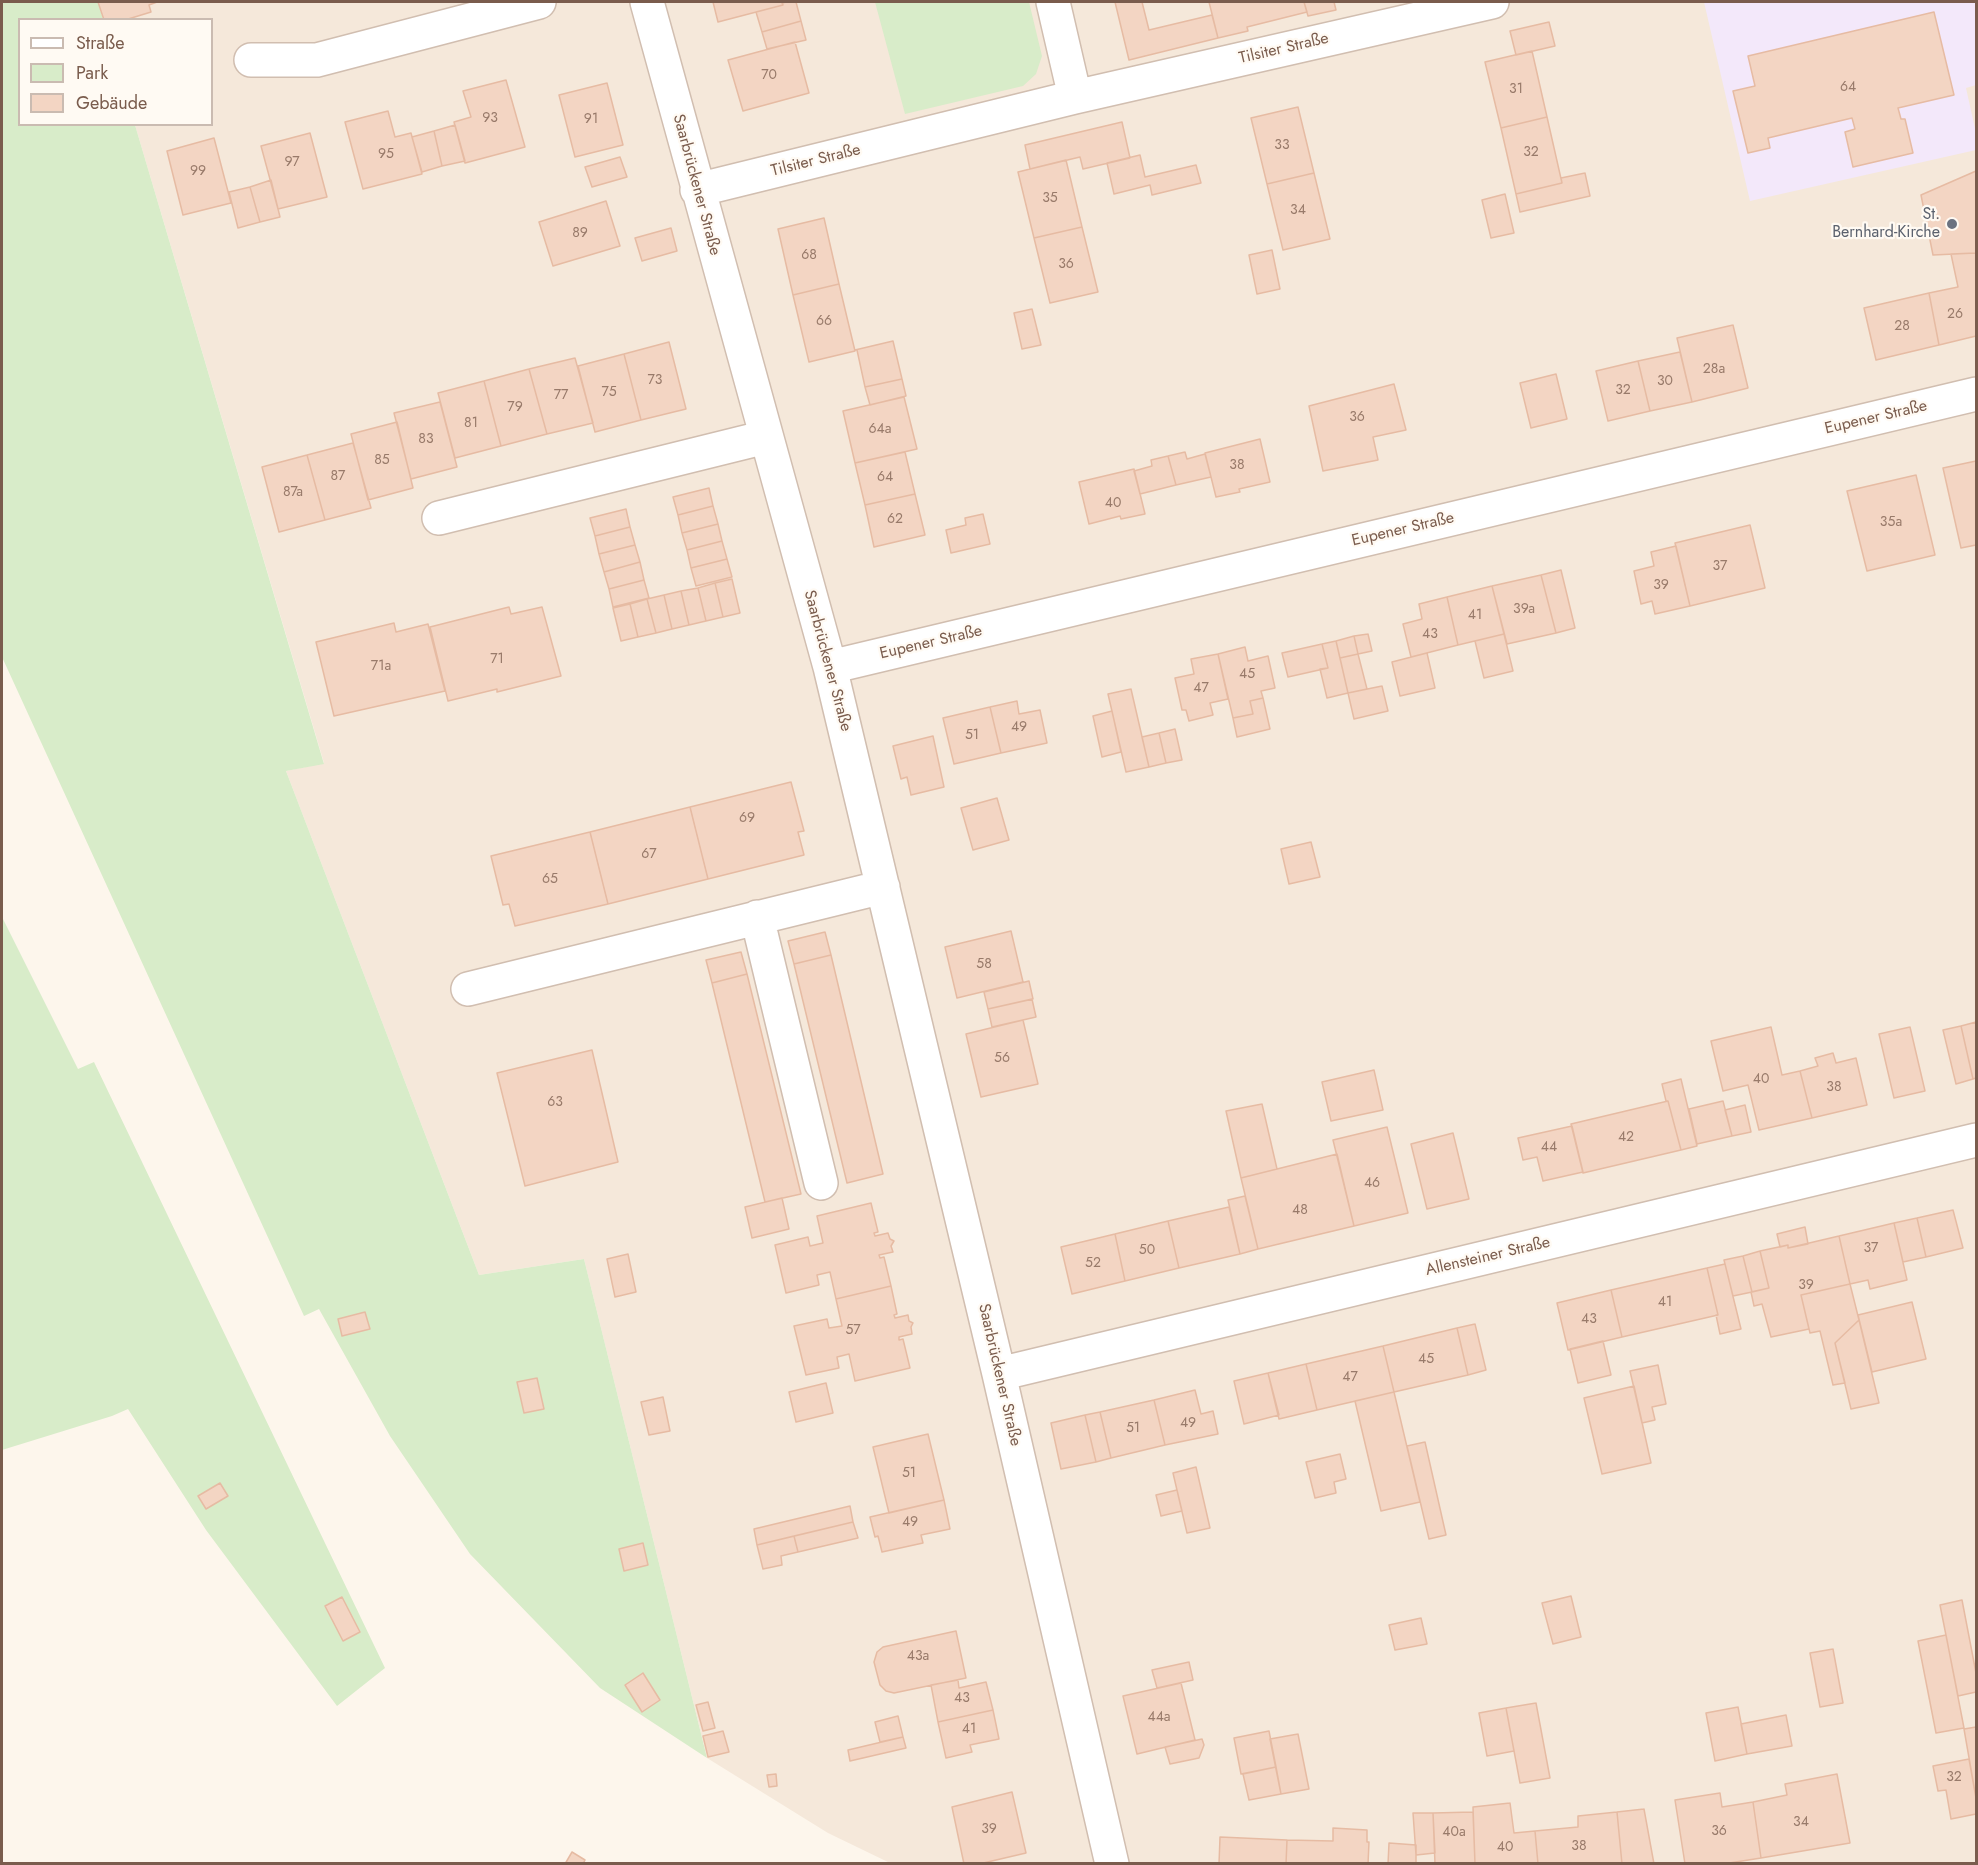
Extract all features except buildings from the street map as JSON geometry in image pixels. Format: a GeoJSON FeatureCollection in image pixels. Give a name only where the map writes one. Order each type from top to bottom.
{"type":"FeatureCollection","features":[{"type":"Feature","properties":{"kind":"street"},"geometry":{"type":"LineString","coordinates":[[251,60],[317,60],[539,2]]}},
{"type":"Feature","properties":{"kind":"street","name":"Saarbrückener Straße"},"geometry":{"type":"LineString","coordinates":[[647,2],[830,667],[999,1374],[1112,1863]]}},
{"type":"Feature","properties":{"kind":"street"},"geometry":{"type":"LineString","coordinates":[[1053,2],[1075,97]]}},
{"type":"Feature","properties":{"kind":"street","name":"Tilsiter Straße"},"geometry":{"type":"LineString","coordinates":[[697,190],[1075,97],[1492,2]]}},
{"type":"Feature","properties":{"kind":"street","name":"Eupener Straße"},"geometry":{"type":"LineString","coordinates":[[830,667],[1977,394]]}},
{"type":"Feature","properties":{"kind":"street"},"geometry":{"type":"LineString","coordinates":[[439,518],[766,437]]}},
{"type":"Feature","properties":{"kind":"street"},"geometry":{"type":"LineString","coordinates":[[468,989],[883,887]]}},
{"type":"Feature","properties":{"kind":"street"},"geometry":{"type":"LineString","coordinates":[[757,917],[821,1183]]}},
{"type":"Feature","properties":{"kind":"street","name":"Allensteiner Straße"},"geometry":{"type":"LineString","coordinates":[[999,1374],[1977,1140]]}},
{"type":"Feature","properties":{"kind":"shaded area"},"geometry":{"type":"Polygon","coordinates":[[[98,2],[1976,2],[1976,1863],[890,1863],[828,1833],[707,1758],[584,1259],[479,1275],[286,771],[324,763],[135,126],[213,126],[213,18],[103,18],[98,2]]]}},
{"type":"Feature","properties":{"kind":"shaded area"},"geometry":{"type":"Polygon","coordinates":[[[1704,2],[1976,2],[1976,85],[1966,88],[1976,133],[1976,150],[1750,201],[1704,2]]]}},
{"type":"Feature","properties":{"kind":"green space"},"geometry":{"type":"Polygon","coordinates":[[[2,2],[98,2],[103,18],[18,18],[18,126],[135,126],[324,764],[286,771],[479,1275],[584,1259],[707,1758],[600,1688],[470,1554],[390,1436],[319,1309],[304,1316],[2,657],[2,2]]]}},
{"type":"Feature","properties":{"kind":"green space"},"geometry":{"type":"Polygon","coordinates":[[[875,2],[1029,2],[1042,56],[1036,74],[1023,86],[905,114],[875,2]]]}},
{"type":"Feature","properties":{"kind":"green space"},"geometry":{"type":"Polygon","coordinates":[[[2,917],[78,1069],[94,1062],[385,1668],[337,1706],[206,1530],[128,1409],[2,1450],[2,917]]]}},
{"type":"Feature","properties":{"kind":"place","name":"St. Bernhard-Kirche"},"geometry":{"type":"Point","coordinates":[1952,224]}}]}
